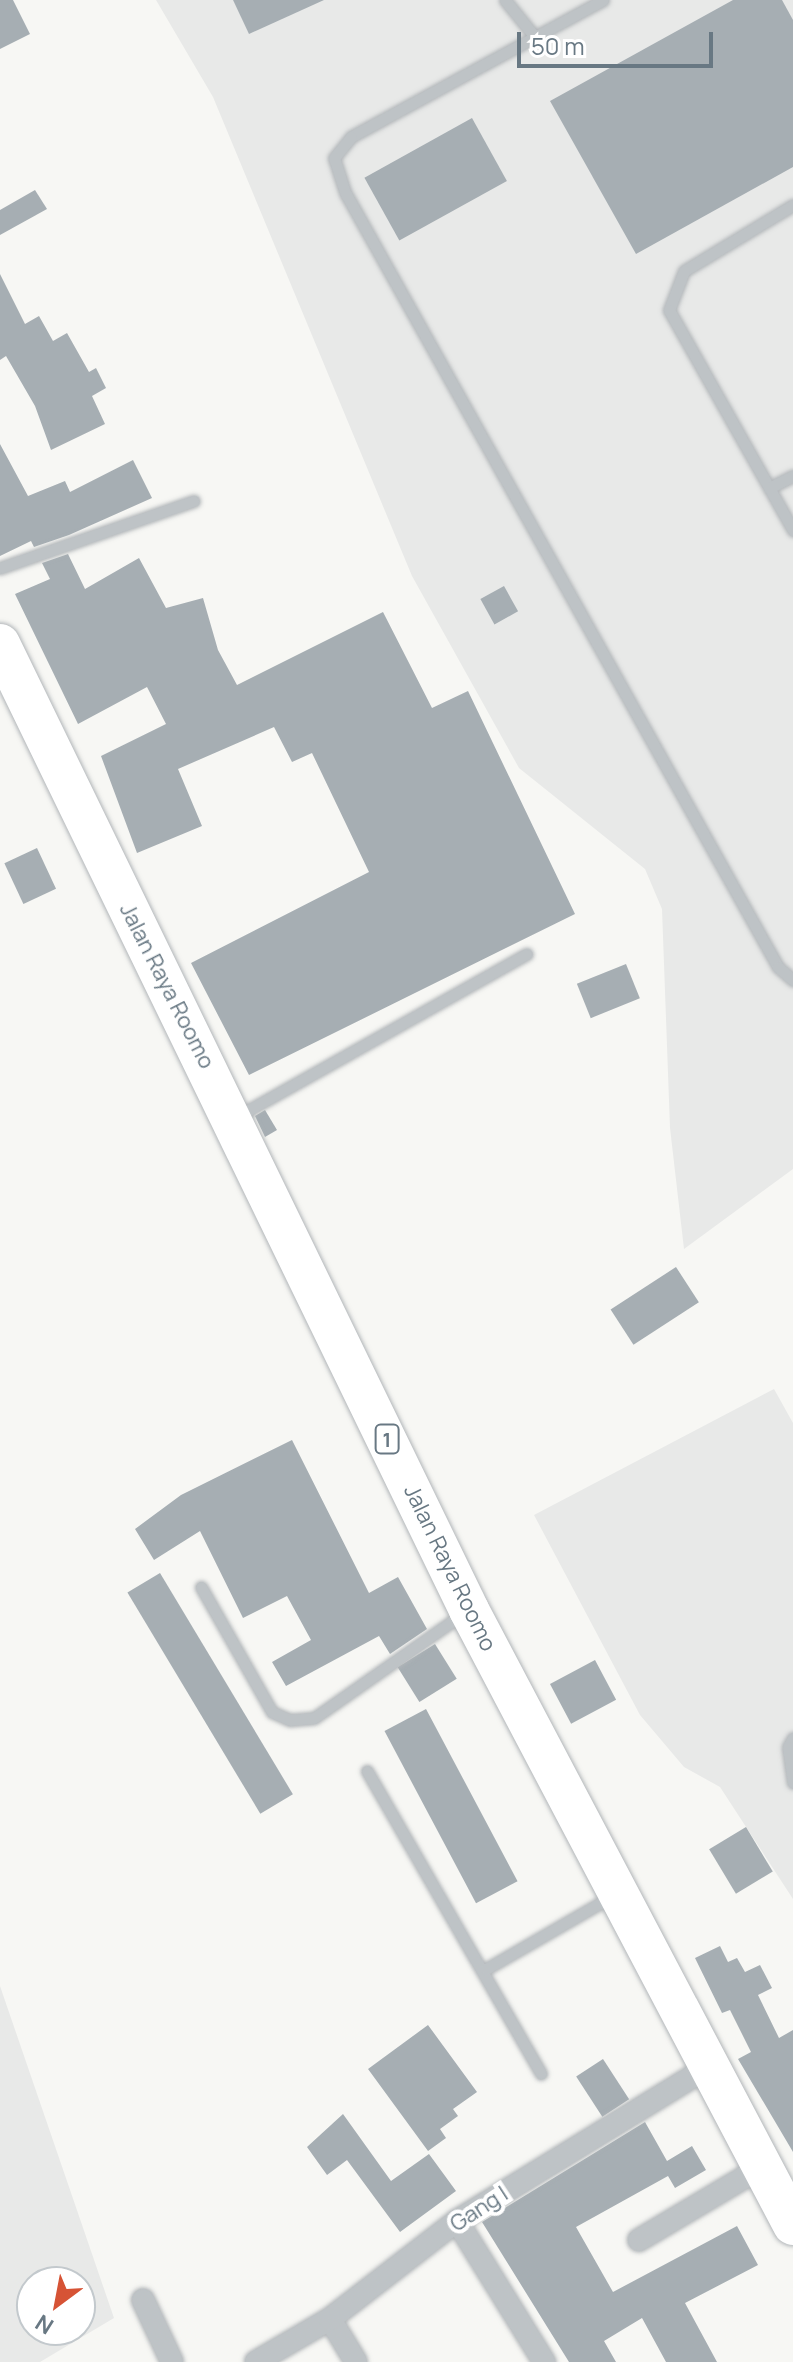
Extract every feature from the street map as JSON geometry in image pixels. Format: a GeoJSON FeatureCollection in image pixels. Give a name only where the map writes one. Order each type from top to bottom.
{"type":"FeatureCollection","features":[{"type":"Feature","properties":{"kind":"highway","name":"Jalan Raya Roomo"},"geometry":{"type":"LineString","coordinates":[[0,644],[234,1118],[469,1610],[793,2225]]}},
{"type":"Feature","properties":{"kind":"street","name":"Gang I"},"geometry":{"type":"LineString","coordinates":[[256,2362],[330,2319],[457,2221],[710,2066]]}},
{"type":"Feature","properties":{"kind":"street"},"geometry":{"type":"LineString","coordinates":[[639,2240],[762,2167]]}},
{"type":"Feature","properties":{"kind":"street"},"geometry":{"type":"LineString","coordinates":[[457,2221],[544,2362]]}},
{"type":"Feature","properties":{"kind":"street"},"geometry":{"type":"LineString","coordinates":[[143,2300],[172,2362]]}},
{"type":"Feature","properties":{"kind":"street"},"geometry":{"type":"LineString","coordinates":[[330,2319],[356,2362]]}},
{"type":"Feature","properties":{"kind":"lane"},"geometry":{"type":"LineString","coordinates":[[505,0],[535,37]]}},
{"type":"Feature","properties":{"kind":"lane"},"geometry":{"type":"LineString","coordinates":[[603,0],[351,137],[334,158],[369,235],[778,967],[793,980]]}},
{"type":"Feature","properties":{"kind":"lane"},"geometry":{"type":"LineString","coordinates":[[793,205],[684,271],[669,310],[793,530]]}},
{"type":"Feature","properties":{"kind":"lane"},"geometry":{"type":"LineString","coordinates":[[769,488],[793,476]]}},
{"type":"Feature","properties":{"kind":"lane"},"geometry":{"type":"LineString","coordinates":[[0,568],[194,501]]}},
{"type":"Feature","properties":{"kind":"lane"},"geometry":{"type":"LineString","coordinates":[[234,1118],[527,954]]}},
{"type":"Feature","properties":{"kind":"lane"},"geometry":{"type":"LineString","coordinates":[[201,1587],[272,1712],[290,1720],[314,1718],[469,1610]]}},
{"type":"Feature","properties":{"kind":"lane"},"geometry":{"type":"LineString","coordinates":[[793,1738],[788,1747],[793,1783]]}},
{"type":"Feature","properties":{"kind":"lane"},"geometry":{"type":"LineString","coordinates":[[367,1771],[486,1969],[541,2073]]}},
{"type":"Feature","properties":{"kind":"lane"},"geometry":{"type":"LineString","coordinates":[[486,1969],[618,1893]]}},
{"type":"Feature","properties":{"kind":"shaded area"},"geometry":{"type":"Polygon","coordinates":[[[156,0],[793,0],[793,1169],[684,1249],[670,1128],[662,909],[645,869],[519,768],[412,576],[213,97],[156,0]]]}},
{"type":"Feature","properties":{"kind":"shaded area"},"geometry":{"type":"Polygon","coordinates":[[[774,1389],[793,1423],[793,1899],[720,1787],[684,1767],[640,1715],[534,1515],[774,1389]]]}},
{"type":"Feature","properties":{"kind":"shaded area"},"geometry":{"type":"Polygon","coordinates":[[[0,1986],[114,2318],[96,2329],[96,2266],[16,2266],[16,2346],[67,2346],[40,2362],[0,2362],[0,1986]]]}},
{"type":"Feature","properties":{"kind":"building"},"geometry":{"type":"Polygon","coordinates":[[[0,0],[13,0],[30,34],[0,49],[0,0]]]}},
{"type":"Feature","properties":{"kind":"building"},"geometry":{"type":"Polygon","coordinates":[[[233,0],[324,0],[249,34],[233,0]]]}},
{"type":"Feature","properties":{"kind":"building"},"geometry":{"type":"Polygon","coordinates":[[[733,0],[782,0],[793,20],[793,167],[636,254],[550,101],[733,0]]]}},
{"type":"Feature","properties":{"kind":"building"},"geometry":{"type":"Polygon","coordinates":[[[472,118],[507,181],[399,241],[364,178],[472,118]]]}},
{"type":"Feature","properties":{"kind":"building"},"geometry":{"type":"Polygon","coordinates":[[[35,190],[47,209],[0,235],[0,210],[35,190]]]}},
{"type":"Feature","properties":{"kind":"building"},"geometry":{"type":"Polygon","coordinates":[[[0,274],[25,324],[39,316],[53,341],[67,333],[89,372],[96,368],[106,388],[92,396],[105,424],[51,450],[35,406],[6,356],[0,360],[0,274]]]}},
{"type":"Feature","properties":{"kind":"building"},"geometry":{"type":"Polygon","coordinates":[[[0,444],[28,496],[65,481],[70,492],[133,460],[152,498],[69,535],[34,547],[31,541],[0,556],[0,444]]]}},
{"type":"Feature","properties":{"kind":"building"},"geometry":{"type":"Polygon","coordinates":[[[68,554],[85,589],[139,558],[166,608],[203,598],[218,650],[237,685],[383,612],[432,708],[468,691],[575,914],[249,1075],[191,963],[369,872],[312,753],[292,762],[274,727],[178,769],[202,826],[137,853],[101,756],[166,724],[147,687],[78,724],[15,594],[50,579],[42,563],[68,554]]]}},
{"type":"Feature","properties":{"kind":"building"},"geometry":{"type":"Polygon","coordinates":[[[504,586],[518,611],[494,624],[480,599],[504,586]]]}},
{"type":"Feature","properties":{"kind":"building"},"geometry":{"type":"Polygon","coordinates":[[[37,848],[56,889],[23,904],[4,863],[37,848]]]}},
{"type":"Feature","properties":{"kind":"building"},"geometry":{"type":"Polygon","coordinates":[[[626,964],[640,998],[591,1018],[577,984],[626,964]]]}},
{"type":"Feature","properties":{"kind":"building"},"geometry":{"type":"Polygon","coordinates":[[[265,1110],[277,1130],[265,1137],[255,1116],[265,1110]]]}},
{"type":"Feature","properties":{"kind":"building"},"geometry":{"type":"Polygon","coordinates":[[[676,1267],[699,1302],[633,1345],[611,1309],[676,1267]]]}},
{"type":"Feature","properties":{"kind":"building"},"geometry":{"type":"Polygon","coordinates":[[[292,1440],[369,1593],[398,1577],[427,1629],[390,1654],[379,1636],[286,1686],[272,1662],[311,1640],[287,1596],[243,1618],[200,1531],[154,1560],[135,1529],[181,1495],[292,1440]]]}},
{"type":"Feature","properties":{"kind":"building"},"geometry":{"type":"Polygon","coordinates":[[[160,1573],[293,1794],[260,1814],[127,1593],[160,1573]]]}},
{"type":"Feature","properties":{"kind":"building"},"geometry":{"type":"Polygon","coordinates":[[[435,1644],[457,1679],[419,1702],[398,1667],[435,1644]]]}},
{"type":"Feature","properties":{"kind":"building"},"geometry":{"type":"Polygon","coordinates":[[[595,1660],[616,1700],[571,1724],[550,1684],[595,1660]]]}},
{"type":"Feature","properties":{"kind":"building"},"geometry":{"type":"Polygon","coordinates":[[[426,1709],[518,1881],[476,1903],[385,1731],[426,1709]]]}},
{"type":"Feature","properties":{"kind":"building"},"geometry":{"type":"Polygon","coordinates":[[[746,1827],[773,1872],[736,1894],[709,1849],[746,1827]]]}},
{"type":"Feature","properties":{"kind":"building"},"geometry":{"type":"Polygon","coordinates":[[[720,1946],[728,1962],[737,1958],[745,1972],[760,1965],[772,1988],[758,1995],[779,2038],[793,2030],[793,2152],[738,2059],[751,2052],[730,2010],[722,2013],[695,1958],[720,1946]]]}},
{"type":"Feature","properties":{"kind":"building"},"geometry":{"type":"Polygon","coordinates":[[[428,2025],[477,2092],[453,2109],[458,2116],[440,2129],[446,2138],[428,2151],[368,2069],[428,2025]]]}},
{"type":"Feature","properties":{"kind":"building"},"geometry":{"type":"Polygon","coordinates":[[[603,2059],[629,2099],[602,2117],[576,2076],[603,2059]]]}},
{"type":"Feature","properties":{"kind":"building"},"geometry":{"type":"Polygon","coordinates":[[[343,2114],[391,2181],[429,2154],[456,2191],[400,2232],[347,2160],[327,2175],[307,2147],[343,2114]]]}},
{"type":"Feature","properties":{"kind":"building"},"geometry":{"type":"Polygon","coordinates":[[[645,2122],[667,2161],[692,2146],[706,2170],[675,2188],[668,2176],[576,2227],[613,2292],[737,2226],[758,2265],[685,2303],[717,2362],[666,2362],[642,2318],[604,2341],[616,2362],[569,2362],[482,2222],[645,2122]]]}}]}
